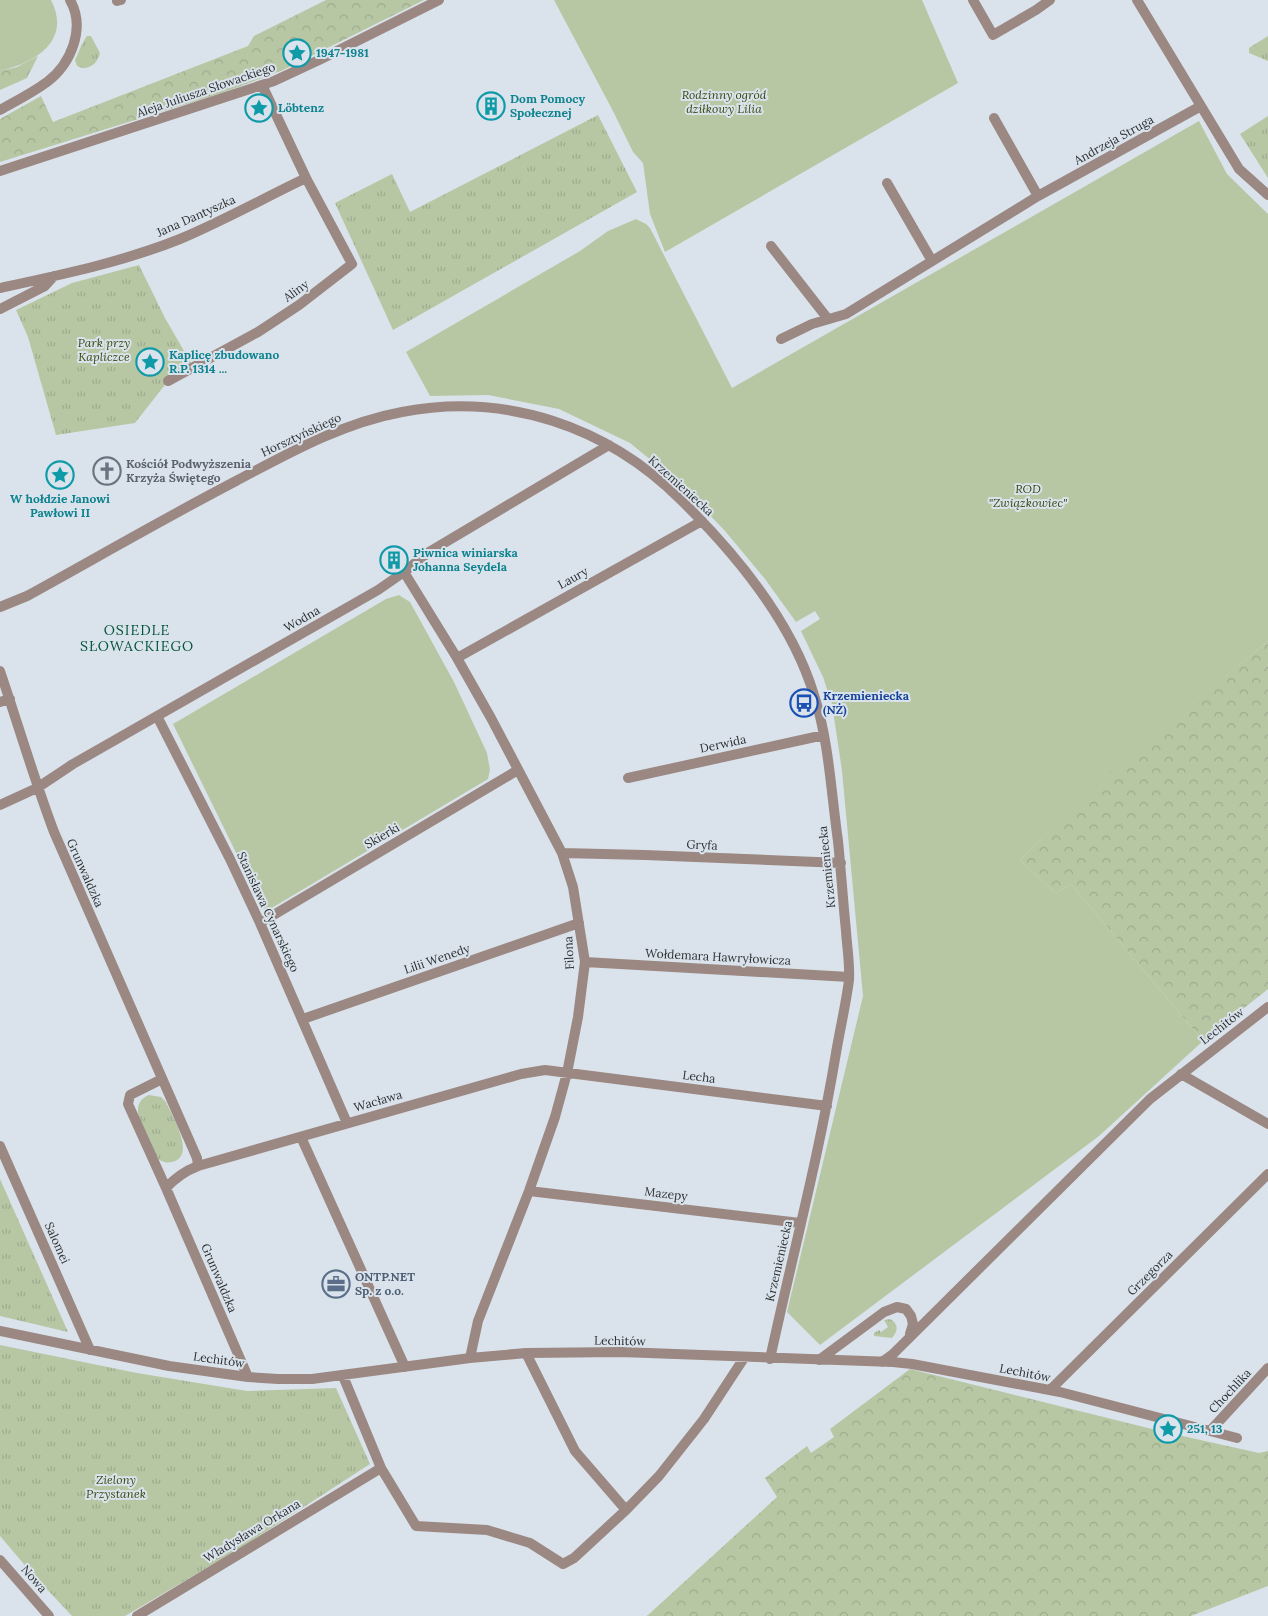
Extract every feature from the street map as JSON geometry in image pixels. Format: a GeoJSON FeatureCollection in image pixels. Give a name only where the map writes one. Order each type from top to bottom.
{"type":"FeatureCollection","features":[{"type":"Feature","properties":{"kind":"street"},"geometry":{"type":"LineString","coordinates":[[0,110],[29,95],[49,81],[63,65],[76,42],[77,22],[75,9],[70,0]]}},
{"type":"Feature","properties":{"kind":"street","name":"Aleja Juliusza Słowackiego"},"geometry":{"type":"LineString","coordinates":[[0,171],[262,85],[319,60],[439,0]]}},
{"type":"Feature","properties":{"kind":"street"},"geometry":{"type":"LineString","coordinates":[[973,0],[994,35],[1050,0]]}},
{"type":"Feature","properties":{"kind":"street"},"geometry":{"type":"LineString","coordinates":[[1137,0],[1239,169],[1268,195]]}},
{"type":"Feature","properties":{"kind":"street"},"geometry":{"type":"LineString","coordinates":[[262,85],[306,178]]}},
{"type":"Feature","properties":{"kind":"street","name":"Andrzeja Struga"},"geometry":{"type":"LineString","coordinates":[[781,339],[812,324],[846,314],[1038,196],[1201,106]]}},
{"type":"Feature","properties":{"kind":"street"},"geometry":{"type":"LineString","coordinates":[[994,118],[1038,196]]}},
{"type":"Feature","properties":{"kind":"street","name":"Jana Dantyszka"},"geometry":{"type":"LineString","coordinates":[[0,309],[45,286],[54,276],[149,251],[180,239],[306,178]]}},
{"type":"Feature","properties":{"kind":"street","name":"Aliny"},"geometry":{"type":"LineString","coordinates":[[168,380],[258,332],[298,305],[352,264],[306,178]]}},
{"type":"Feature","properties":{"kind":"street"},"geometry":{"type":"LineString","coordinates":[[887,182],[932,261]]}},
{"type":"Feature","properties":{"kind":"street"},"geometry":{"type":"LineString","coordinates":[[771,246],[828,319]]}},
{"type":"Feature","properties":{"kind":"street"},"geometry":{"type":"LineString","coordinates":[[0,288],[54,276]]}},
{"type":"Feature","properties":{"kind":"street","name":"Horsztyńskiego"},"geometry":{"type":"LineString","coordinates":[[0,607],[26,596],[297,448],[366,420],[425,408],[493,407],[552,420],[609,445]]}},
{"type":"Feature","properties":{"kind":"street","name":"Krzemieniecka"},"geometry":{"type":"LineString","coordinates":[[609,445],[658,479],[702,521],[728,549],[748,575],[786,632],[801,660],[814,694],[824,735],[840,863],[849,977],[827,1106],[770,1358]]}},
{"type":"Feature","properties":{"kind":"street","name":"Wodna"},"geometry":{"type":"LineString","coordinates":[[0,805],[37,788],[73,764],[378,590],[429,552],[609,445]]}},
{"type":"Feature","properties":{"kind":"street","name":"Laury"},"geometry":{"type":"LineString","coordinates":[[457,658],[702,521]]}},
{"type":"Feature","properties":{"kind":"street","name":"Filona"},"geometry":{"type":"LineString","coordinates":[[404,572],[457,658],[491,718],[562,854],[573,887],[585,962],[578,1017],[567,1073],[555,1117],[478,1321],[470,1358]]}},
{"type":"Feature","properties":{"kind":"street","name":"Grunwaldzka"},"geometry":{"type":"LineString","coordinates":[[0,671],[5,700],[30,760],[37,788],[54,832],[197,1158],[198,1166]]}},
{"type":"Feature","properties":{"kind":"street","name":"Stanisława Cynarskiego"},"geometry":{"type":"LineString","coordinates":[[157,716],[230,859],[260,923],[347,1123]]}},
{"type":"Feature","properties":{"kind":"street","name":"Derwida"},"geometry":{"type":"LineString","coordinates":[[628,778],[824,735]]}},
{"type":"Feature","properties":{"kind":"street","name":"Skierki"},"geometry":{"type":"LineString","coordinates":[[260,923],[518,770]]}},
{"type":"Feature","properties":{"kind":"street","name":"Gryfa"},"geometry":{"type":"LineString","coordinates":[[562,854],[645,855],[840,863]]}},
{"type":"Feature","properties":{"kind":"street","name":"Lilii Wenedy"},"geometry":{"type":"LineString","coordinates":[[303,1019],[579,923]]}},
{"type":"Feature","properties":{"kind":"street","name":"Wołdemara Hawryłowicza"},"geometry":{"type":"LineString","coordinates":[[585,962],[849,977]]}},
{"type":"Feature","properties":{"kind":"street","name":"Lechitów"},"geometry":{"type":"LineString","coordinates":[[882,1362],[1150,1099],[1268,1007]]}},
{"type":"Feature","properties":{"kind":"street","name":"Wacława"},"geometry":{"type":"LineString","coordinates":[[198,1166],[521,1074],[545,1070],[567,1073]]}},
{"type":"Feature","properties":{"kind":"street","name":"Lecha"},"geometry":{"type":"LineString","coordinates":[[567,1073],[827,1106]]}},
{"type":"Feature","properties":{"kind":"street"},"geometry":{"type":"LineString","coordinates":[[1181,1074],[1268,1124]]}},
{"type":"Feature","properties":{"kind":"street","name":"Grunwaldzka"},"geometry":{"type":"LineString","coordinates":[[162,1079],[130,1095],[128,1104],[248,1377]]}},
{"type":"Feature","properties":{"kind":"street"},"geometry":{"type":"LineString","coordinates":[[300,1137],[405,1367]]}},
{"type":"Feature","properties":{"kind":"street","name":"Salomei"},"geometry":{"type":"LineString","coordinates":[[0,1146],[90,1350]]}},
{"type":"Feature","properties":{"kind":"street"},"geometry":{"type":"LineString","coordinates":[[166,1188],[181,1174],[198,1166]]}},
{"type":"Feature","properties":{"kind":"street","name":"Grzegorza"},"geometry":{"type":"LineString","coordinates":[[1050,1390],[1268,1174]]}},
{"type":"Feature","properties":{"kind":"street","name":"Mazepy"},"geometry":{"type":"LineString","coordinates":[[528,1191],[800,1223]]}},
{"type":"Feature","properties":{"kind":"street"},"geometry":{"type":"LineString","coordinates":[[819,1360],[884,1312],[897,1307],[906,1309],[911,1316],[913,1324],[910,1335]]}},
{"type":"Feature","properties":{"kind":"street","name":"Lechitów"},"geometry":{"type":"LineString","coordinates":[[0,1331],[168,1366],[278,1380],[343,1376],[470,1358],[526,1353],[621,1352],[912,1364],[1050,1390],[1237,1438]]}},
{"type":"Feature","properties":{"kind":"street"},"geometry":{"type":"LineString","coordinates":[[526,1353],[575,1452],[626,1510]]}},
{"type":"Feature","properties":{"kind":"street"},"geometry":{"type":"LineString","coordinates":[[343,1376],[381,1468],[416,1526],[487,1530],[530,1543],[563,1564],[574,1558],[626,1510],[659,1476],[704,1419],[744,1358]]}},
{"type":"Feature","properties":{"kind":"street","name":"Chochlika"},"geometry":{"type":"LineString","coordinates":[[1210,1431],[1268,1368]]}},
{"type":"Feature","properties":{"kind":"street","name":"Władysława Orkana"},"geometry":{"type":"LineString","coordinates":[[136,1616],[381,1468]]}},
{"type":"Feature","properties":{"kind":"street","name":"Nowa"},"geometry":{"type":"LineString","coordinates":[[0,1560],[49,1616]]}},
{"type":"Feature","properties":{"kind":"green space"},"geometry":{"type":"Polygon","coordinates":[[[0,0],[51,0],[56,14],[57,27],[53,38],[37,56],[0,71],[0,0]]]}},
{"type":"Feature","properties":{"kind":"green space"},"geometry":{"type":"Polygon","coordinates":[[[326,0],[424,0],[283,70],[222,93],[0,162],[0,119],[41,96],[53,122],[248,46],[254,36],[326,0]]]}},
{"type":"Feature","properties":{"kind":"green space","name":"Rodzinny ogród dziłkowy Lilia"},"geometry":{"type":"Polygon","coordinates":[[[554,0],[922,0],[958,83],[665,252],[650,214],[643,163],[633,152],[554,0]]]}},
{"type":"Feature","properties":{"kind":"green space"},"geometry":{"type":"Polygon","coordinates":[[[87,36],[91,36],[100,53],[92,66],[81,68],[77,66],[75,60],[87,36]]]}},
{"type":"Feature","properties":{"kind":"green space"},"geometry":{"type":"Polygon","coordinates":[[[1268,36],[1268,61],[1249,53],[1249,48],[1268,36]]]}},
{"type":"Feature","properties":{"kind":"green space"},"geometry":{"type":"Polygon","coordinates":[[[38,56],[27,78],[0,90],[0,71],[17,67],[38,56]]]}},
{"type":"Feature","properties":{"kind":"green space"},"geometry":{"type":"Polygon","coordinates":[[[598,115],[637,192],[393,330],[335,203],[392,174],[410,212],[598,115]]]}},
{"type":"Feature","properties":{"kind":"green space"},"geometry":{"type":"Polygon","coordinates":[[[1268,116],[1268,178],[1240,134],[1268,116]]]}},
{"type":"Feature","properties":{"kind":"green space","name":"ROD \"Związkowiec\""},"geometry":{"type":"Polygon","coordinates":[[[1199,121],[1227,174],[1268,214],[1268,641],[1111,771],[1020,860],[1055,893],[1071,884],[1203,1041],[1099,1136],[820,1345],[787,1312],[863,996],[842,771],[832,704],[823,677],[801,631],[820,619],[815,611],[796,622],[765,579],[725,531],[680,484],[630,443],[559,409],[488,395],[430,396],[406,352],[580,251],[608,231],[636,219],[650,228],[732,388],[1199,121]]]}},
{"type":"Feature","properties":{"kind":"green space","name":"Park przy Kapliczce"},"geometry":{"type":"Polygon","coordinates":[[[139,265],[165,318],[191,363],[168,381],[135,423],[56,435],[28,337],[16,310],[72,283],[139,265]]]}},
{"type":"Feature","properties":{"kind":"green space"},"geometry":{"type":"Polygon","coordinates":[[[399,595],[410,602],[454,682],[487,753],[490,770],[488,779],[265,912],[173,724],[386,599],[399,595]]]}},
{"type":"Feature","properties":{"kind":"green space"},"geometry":{"type":"Polygon","coordinates":[[[1268,641],[1268,989],[1203,1041],[1071,884],[1055,893],[1020,860],[1110,771],[1268,641]]]}},
{"type":"Feature","properties":{"kind":"green space"},"geometry":{"type":"Polygon","coordinates":[[[149,1095],[161,1097],[166,1102],[181,1135],[182,1152],[179,1158],[172,1162],[163,1162],[156,1157],[140,1120],[138,1114],[139,1103],[149,1095]]]}},
{"type":"Feature","properties":{"kind":"green space"},"geometry":{"type":"Polygon","coordinates":[[[0,1179],[68,1332],[0,1316],[0,1179]]]}},
{"type":"Feature","properties":{"kind":"green space"},"geometry":{"type":"Polygon","coordinates":[[[890,1319],[897,1328],[892,1338],[874,1336],[874,1333],[879,1330],[881,1332],[888,1327],[884,1320],[890,1319]]]}},
{"type":"Feature","properties":{"kind":"green space","name":"Zielony Przystanek"},"geometry":{"type":"Polygon","coordinates":[[[0,1345],[137,1373],[247,1391],[336,1388],[370,1464],[239,1549],[125,1616],[72,1616],[0,1536],[0,1345]]]}},
{"type":"Feature","properties":{"kind":"green space"},"geometry":{"type":"Polygon","coordinates":[[[910,1369],[1160,1431],[1259,1453],[1268,1451],[1268,1586],[1191,1616],[647,1616],[777,1497],[765,1478],[807,1446],[811,1453],[834,1437],[830,1429],[910,1369]]]}},
{"type":"Feature","properties":{"kind":"place","name":"1947-1981"},"geometry":{"type":"Point","coordinates":[297,53]}},
{"type":"Feature","properties":{"kind":"place","name":"Dom Pomocy Społecznej"},"geometry":{"type":"Point","coordinates":[491,106]}},
{"type":"Feature","properties":{"kind":"place","name":"Löbtenz"},"geometry":{"type":"Point","coordinates":[259,108]}},
{"type":"Feature","properties":{"kind":"place","name":"Kaplicę zbudowano R.P. 1314 ..."},"geometry":{"type":"Point","coordinates":[150,362]}},
{"type":"Feature","properties":{"kind":"place","name":"Kościół Podwyższenia Krzyża Świętego"},"geometry":{"type":"Point","coordinates":[107,471]}},
{"type":"Feature","properties":{"kind":"place","name":"W hołdzie Janowi Pawłowi II"},"geometry":{"type":"Point","coordinates":[60,475]}},
{"type":"Feature","properties":{"kind":"place","name":"Piwnica winiarska Johanna Seydela"},"geometry":{"type":"Point","coordinates":[394,560]}},
{"type":"Feature","properties":{"kind":"place","name":"Krzemieniecka (NŻ)"},"geometry":{"type":"Point","coordinates":[804,703]}},
{"type":"Feature","properties":{"kind":"place","name":"ONTP.NET Sp. z o.o."},"geometry":{"type":"Point","coordinates":[336,1284]}},
{"type":"Feature","properties":{"kind":"place","name":"251, 13"},"geometry":{"type":"Point","coordinates":[1168,1429]}},
{"type":"Feature","properties":{"kind":"district","name":"OSIEDLE SŁOWACKIEGO"},"geometry":{"type":"Point","coordinates":[137,638]}}]}
